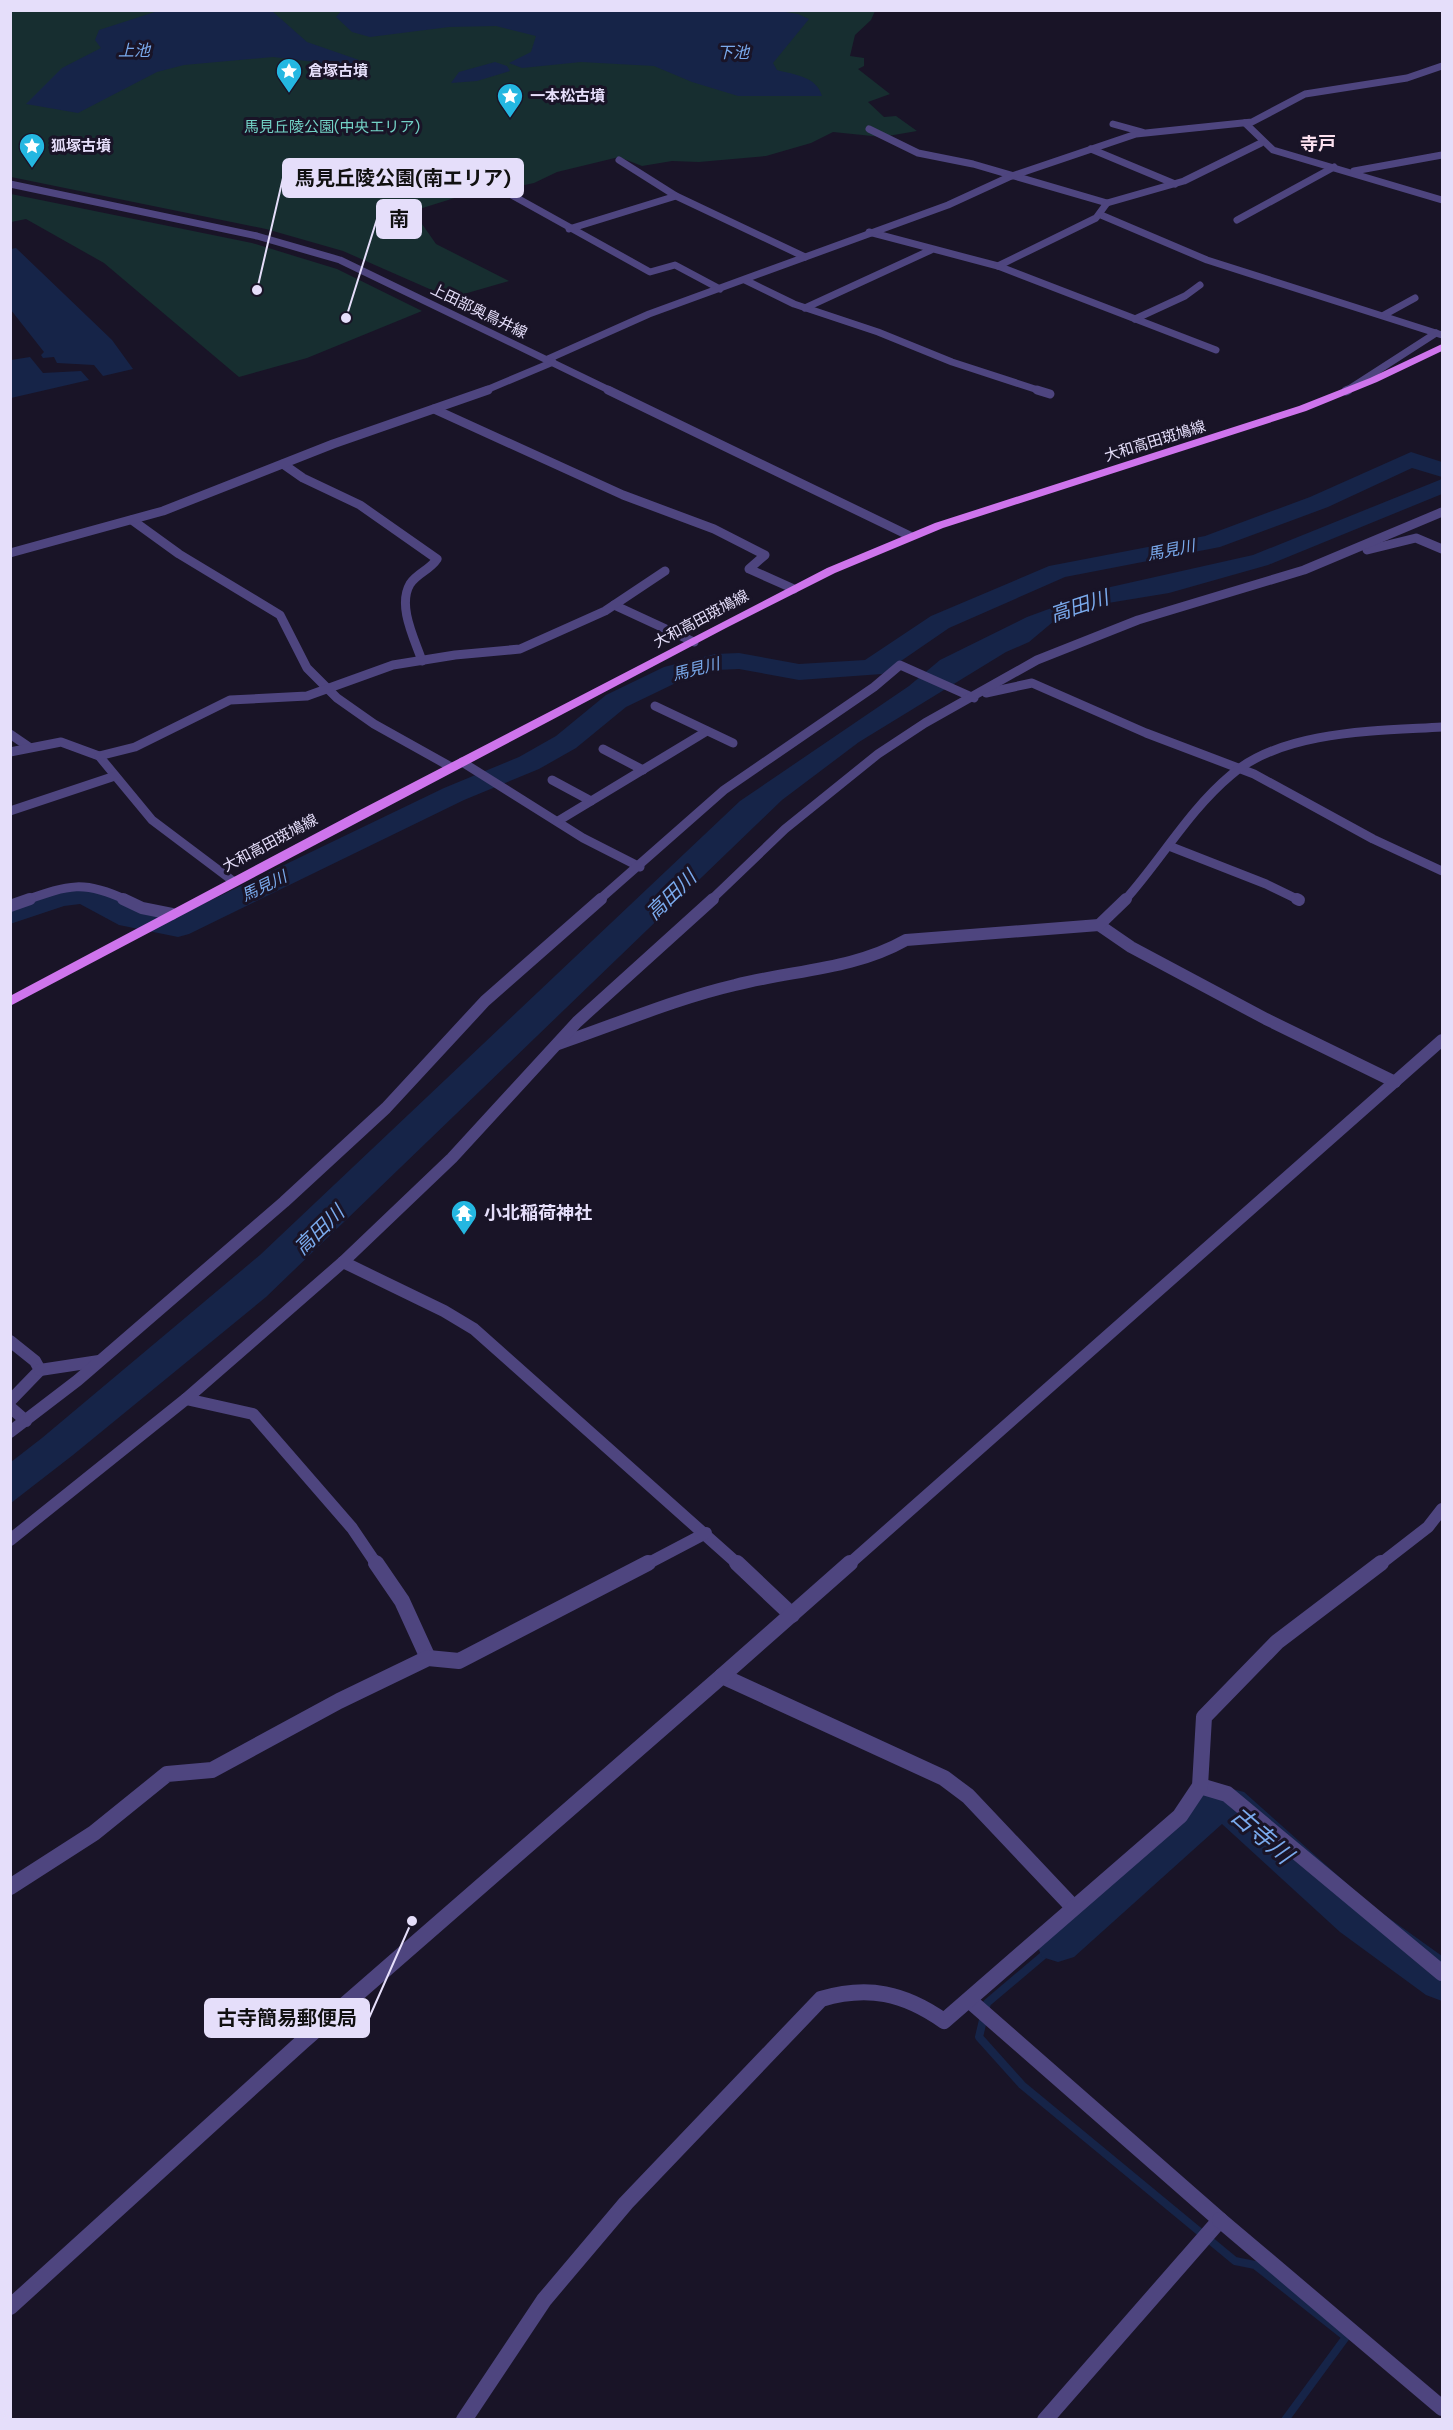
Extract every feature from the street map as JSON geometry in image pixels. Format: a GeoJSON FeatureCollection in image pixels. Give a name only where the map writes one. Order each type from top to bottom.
{"type":"FeatureCollection","features":[{"type":"Feature","properties":{"kind":"main road","name":"大和高田斑鳩線"},"geometry":{"type":"LineString","coordinates":[[10,1002],[233,881],[794,589],[910,536],[986,510],[1255,427],[1337,396],[1443,347]]}},
{"type":"Feature","properties":{"kind":"street"},"geometry":{"type":"LineString","coordinates":[[10,553],[171,508],[283,464],[488,390],[628,322],[960,200],[1009,177],[1091,149],[1143,133],[1257,121],[1305,94],[1407,78],[1443,66]]}},
{"type":"Feature","properties":{"kind":"street"},"geometry":{"type":"LineString","coordinates":[[1245,123],[1256,133],[1261,143],[1273,150],[1442,200]]}},
{"type":"Feature","properties":{"kind":"street"},"geometry":{"type":"LineString","coordinates":[[1113,124],[1143,133]]}},
{"type":"Feature","properties":{"kind":"street"},"geometry":{"type":"LineString","coordinates":[[869,129],[918,153],[974,164],[1009,177],[1107,203],[1175,184],[1261,143]]}},
{"type":"Feature","properties":{"kind":"street"},"geometry":{"type":"LineString","coordinates":[[1091,149],[1175,184]]}},
{"type":"Feature","properties":{"kind":"street"},"geometry":{"type":"LineString","coordinates":[[1350,172],[1443,155]]}},
{"type":"Feature","properties":{"kind":"street"},"geometry":{"type":"LineString","coordinates":[[619,160],[676,196],[805,257]]}},
{"type":"Feature","properties":{"kind":"street"},"geometry":{"type":"LineString","coordinates":[[1237,220],[1334,167]]}},
{"type":"Feature","properties":{"kind":"street","name":"上田部奥鳥井線"},"geometry":{"type":"LineString","coordinates":[[10,184],[257,236],[315,252],[371,274],[910,536]]}},
{"type":"Feature","properties":{"kind":"street"},"geometry":{"type":"LineString","coordinates":[[507,193],[650,272],[675,265],[720,289]]}},
{"type":"Feature","properties":{"kind":"street"},"geometry":{"type":"LineString","coordinates":[[569,229],[676,196]]}},
{"type":"Feature","properties":{"kind":"street"},"geometry":{"type":"LineString","coordinates":[[998,266],[1044,246],[1101,215],[1107,203]]}},
{"type":"Feature","properties":{"kind":"street"},"geometry":{"type":"LineString","coordinates":[[1101,215],[1208,260],[1441,334]]}},
{"type":"Feature","properties":{"kind":"street"},"geometry":{"type":"LineString","coordinates":[[869,232],[998,266],[1216,350]]}},
{"type":"Feature","properties":{"kind":"street"},"geometry":{"type":"LineString","coordinates":[[805,308],[931,250]]}},
{"type":"Feature","properties":{"kind":"street"},"geometry":{"type":"LineString","coordinates":[[745,280],[805,308],[878,332],[952,362],[1050,394]]}},
{"type":"Feature","properties":{"kind":"street"},"geometry":{"type":"LineString","coordinates":[[1136,319],[1185,296],[1200,285]]}},
{"type":"Feature","properties":{"kind":"street"},"geometry":{"type":"LineString","coordinates":[[1384,315],[1415,298]]}},
{"type":"Feature","properties":{"kind":"street"},"geometry":{"type":"LineString","coordinates":[[1337,396],[1441,334]]}},
{"type":"Feature","properties":{"kind":"street"},"geometry":{"type":"LineString","coordinates":[[434,409],[623,495],[728,535],[765,555],[748,569],[794,589]]}},
{"type":"Feature","properties":{"kind":"street"},"geometry":{"type":"LineString","coordinates":[[283,464],[303,478],[360,505],[388,527],[437,559],[435,564],[415,578],[406,590],[406,605],[422,661]]}},
{"type":"Feature","properties":{"kind":"street"},"geometry":{"type":"LineString","coordinates":[[1348,552],[1385,547],[1416,538],[1437,522],[1442,513]]}},
{"type":"Feature","properties":{"kind":"street"},"geometry":{"type":"LineString","coordinates":[[10,1540],[91,1478],[186,1399],[343,1262],[452,1158],[554,1045],[815,802],[901,738],[1037,660],[1105,632],[1274,580],[1442,513]]}},
{"type":"Feature","properties":{"kind":"street"},"geometry":{"type":"LineString","coordinates":[[132,520],[179,554],[280,615],[288,625],[307,667],[354,711],[457,764],[483,774],[597,846],[640,867]]}},
{"type":"Feature","properties":{"kind":"street"},"geometry":{"type":"LineString","coordinates":[[1416,538],[1443,549]]}},
{"type":"Feature","properties":{"kind":"street"},"geometry":{"type":"LineString","coordinates":[[99,756],[135,747],[230,700],[250,697],[307,696],[393,665],[520,649],[566,631],[615,605],[665,571]]}},
{"type":"Feature","properties":{"kind":"street"},"geometry":{"type":"LineString","coordinates":[[615,605],[694,642]]}},
{"type":"Feature","properties":{"kind":"street"},"geometry":{"type":"LineString","coordinates":[[10,1432],[100,1361],[356,1137],[386,1108],[485,1001],[743,777],[874,687],[900,664],[973,695],[1032,683],[1146,733],[1254,774],[1373,839],[1443,871]]}},
{"type":"Feature","properties":{"kind":"street"},"geometry":{"type":"LineString","coordinates":[[655,706],[733,743]]}},
{"type":"Feature","properties":{"kind":"street"},"geometry":{"type":"LineString","coordinates":[[554,1045],[730,986],[762,977],[826,968],[890,950],[906,940],[1099,925],[1117,910],[1168,846],[1239,768],[1274,751],[1316,741],[1367,732],[1443,727]]}},
{"type":"Feature","properties":{"kind":"street"},"geometry":{"type":"LineString","coordinates":[[558,821],[707,731]]}},
{"type":"Feature","properties":{"kind":"street"},"geometry":{"type":"LineString","coordinates":[[10,734],[29,747]]}},
{"type":"Feature","properties":{"kind":"street"},"geometry":{"type":"LineString","coordinates":[[10,752],[61,742],[99,756],[152,820],[233,881]]}},
{"type":"Feature","properties":{"kind":"street"},"geometry":{"type":"LineString","coordinates":[[603,749],[643,770]]}},
{"type":"Feature","properties":{"kind":"street"},"geometry":{"type":"LineString","coordinates":[[10,811],[115,776]]}},
{"type":"Feature","properties":{"kind":"street"},"geometry":{"type":"LineString","coordinates":[[552,780],[591,801]]}},
{"type":"Feature","properties":{"kind":"street"},"geometry":{"type":"LineString","coordinates":[[1168,846],[1266,884],[1299,900]]}},
{"type":"Feature","properties":{"kind":"street"},"geometry":{"type":"LineString","coordinates":[[10,906],[61,888],[88,886],[101,888],[142,908],[170,915]]}},
{"type":"Feature","properties":{"kind":"street"},"geometry":{"type":"LineString","coordinates":[[1099,925],[1115,938],[1213,991],[1353,1064],[1395,1082]]}},
{"type":"Feature","properties":{"kind":"street"},"geometry":{"type":"LineString","coordinates":[[10,2307],[302,2042],[792,1615],[1443,1040]]}},
{"type":"Feature","properties":{"kind":"street"},"geometry":{"type":"LineString","coordinates":[[343,1262],[444,1311],[474,1329],[706,1533],[792,1615]]}},
{"type":"Feature","properties":{"kind":"street"},"geometry":{"type":"LineString","coordinates":[[10,1341],[35,1361],[40,1370]]}},
{"type":"Feature","properties":{"kind":"street"},"geometry":{"type":"LineString","coordinates":[[40,1370],[100,1361]]}},
{"type":"Feature","properties":{"kind":"street"},"geometry":{"type":"LineString","coordinates":[[10,1401],[36,1377],[40,1370]]}},
{"type":"Feature","properties":{"kind":"street"},"geometry":{"type":"LineString","coordinates":[[186,1399],[253,1414],[352,1528],[402,1601],[428,1658]]}},
{"type":"Feature","properties":{"kind":"street"},"geometry":{"type":"LineString","coordinates":[[10,1407],[26,1421]]}},
{"type":"Feature","properties":{"kind":"street"},"geometry":{"type":"LineString","coordinates":[[464,2420],[544,2300],[626,2202],[821,1999],[843,1991],[890,1991],[923,2005],[944,2021],[1180,1815],[1200,1786],[1204,1717],[1277,1642],[1428,1527],[1443,1509]]}},
{"type":"Feature","properties":{"kind":"street"},"geometry":{"type":"LineString","coordinates":[[10,1887],[94,1833],[167,1774],[212,1770],[339,1701],[428,1658],[459,1661],[706,1533]]}},
{"type":"Feature","properties":{"kind":"street"},"geometry":{"type":"LineString","coordinates":[[722,1676],[944,1778],[968,1796],[1073,1907]]}},
{"type":"Feature","properties":{"kind":"street"},"geometry":{"type":"LineString","coordinates":[[1200,1786],[1227,1794],[1443,1973]]}},
{"type":"Feature","properties":{"kind":"street"},"geometry":{"type":"LineString","coordinates":[[969,2000],[1220,2220],[1443,2408]]}},
{"type":"Feature","properties":{"kind":"street"},"geometry":{"type":"LineString","coordinates":[[1045,2420],[1220,2220]]}},
{"type":"Feature","properties":{"kind":"green space","name":"馬見丘陵公園(中央エリア)"},"geometry":{"type":"Polygon","coordinates":[[[11,11],[875,11],[871,20],[855,35],[850,56],[864,58],[864,66],[858,69],[890,94],[868,102],[884,117],[896,116],[917,131],[882,137],[833,132],[811,143],[766,156],[699,162],[672,161],[642,166],[619,157],[557,172],[534,183],[505,189],[480,190],[413,211],[436,244],[509,281],[450,298],[343,251],[266,229],[11,177],[11,11]]]}},
{"type":"Feature","properties":{"kind":"green space"},"geometry":{"type":"Polygon","coordinates":[[[11,194],[252,243],[337,269],[422,311],[307,358],[239,377],[104,263],[26,219],[11,222],[11,194]]]}},
{"type":"Feature","properties":{"kind":"water","name":"上池"},"geometry":{"type":"Polygon","coordinates":[[[161,10],[272,11],[307,42],[359,60],[349,66],[273,57],[184,65],[157,72],[78,113],[26,104],[62,68],[101,48],[95,40],[99,30],[161,10]]]}},
{"type":"Feature","properties":{"kind":"water","name":"下池"},"geometry":{"type":"Polygon","coordinates":[[[773,10],[798,14],[809,19],[773,63],[777,70],[810,80],[822,96],[738,96],[692,82],[654,66],[581,62],[522,68],[509,63],[531,52],[536,36],[496,26],[449,27],[370,37],[352,32],[336,17],[341,11],[773,10]]]}},
{"type":"Feature","properties":{"kind":"water"},"geometry":{"type":"Polygon","coordinates":[[[495,62],[507,66],[510,71],[477,81],[451,83],[459,72],[495,62]]]}},
{"type":"Feature","properties":{"kind":"water"},"geometry":{"type":"Polygon","coordinates":[[[16,248],[112,340],[133,369],[103,376],[94,365],[57,363],[54,357],[43,358],[41,355],[44,352],[11,310],[11,249],[16,248]]]}},
{"type":"Feature","properties":{"kind":"water"},"geometry":{"type":"Polygon","coordinates":[[[30,357],[43,373],[81,371],[89,380],[11,398],[11,360],[30,357]]]}},
{"type":"Feature","properties":{"kind":"water","name":"高田川"},"geometry":{"type":"Polygon","coordinates":[[[1442,479],[1442,494],[1268,565],[1169,593],[1102,604],[1054,621],[1029,642],[1006,652],[859,742],[782,800],[266,1297],[11,1503],[11,1462],[260,1255],[740,801],[909,686],[940,660],[1027,617],[1106,588],[1253,555],[1442,479]]]}},
{"type":"Feature","properties":{"kind":"waterway","name":"馬見川"},"geometry":{"type":"LineString","coordinates":[[10,915],[59,898],[80,895],[92,897],[130,919],[178,928],[454,794],[529,763],[566,742],[616,701],[674,673],[715,662],[739,661],[799,672],[872,668],[940,622],[1058,571],[1211,542],[1319,502],[1411,459],[1442,470]]}},
{"type":"Feature","properties":{"kind":"waterway","name":"古寺川"},"geometry":{"type":"LineString","coordinates":[[1058,1943],[1217,1803],[1229,1804],[1356,1919],[1442,1981]]}},
{"type":"Feature","properties":{"kind":"waterway"},"geometry":{"type":"LineString","coordinates":[[1058,1943],[987,2003],[979,2037],[1022,2085],[1235,2261],[1255,2265],[1346,2337],[1285,2420]]}},
{"type":"Feature","properties":{"kind":"place","name":"倉塚古墳"},"geometry":{"type":"Point","coordinates":[289,94]}},
{"type":"Feature","properties":{"kind":"place","name":"一本松古墳"},"geometry":{"type":"Point","coordinates":[510,119]}},
{"type":"Feature","properties":{"kind":"place","name":"狐塚古墳"},"geometry":{"type":"Point","coordinates":[32,169]}},
{"type":"Feature","properties":{"kind":"place","name":"馬見丘陵公園(南エリア)"},"geometry":{"type":"Point","coordinates":[257,290]}},
{"type":"Feature","properties":{"kind":"place","name":"南"},"geometry":{"type":"Point","coordinates":[346,318]}},
{"type":"Feature","properties":{"kind":"place","name":"小北稲荷神社"},"geometry":{"type":"Point","coordinates":[464,1236]}},
{"type":"Feature","properties":{"kind":"place","name":"古寺簡易郵便局"},"geometry":{"type":"Point","coordinates":[412,1921]}},
{"type":"Feature","properties":{"kind":"district","name":"寺戸"},"geometry":{"type":"Point","coordinates":[1318,144]}}]}
